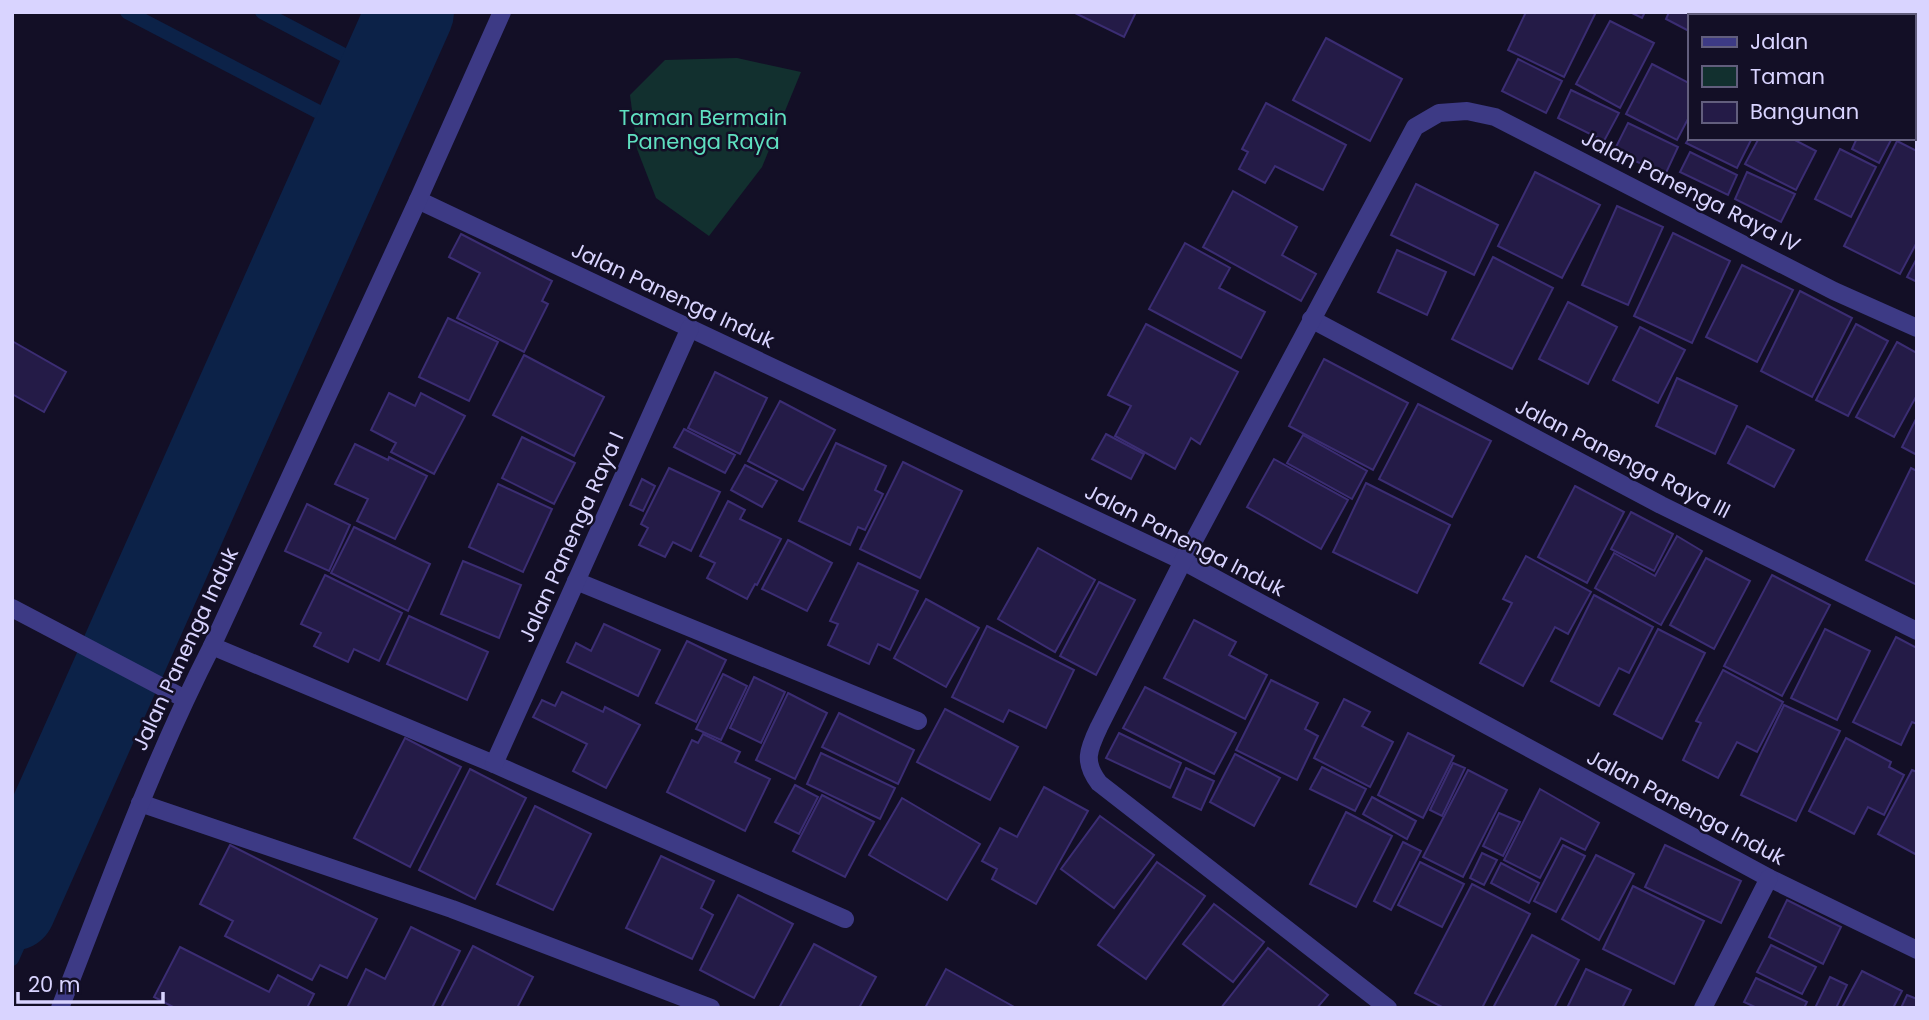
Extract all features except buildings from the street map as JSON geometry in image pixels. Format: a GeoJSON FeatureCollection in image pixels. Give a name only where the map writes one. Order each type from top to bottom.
{"type":"FeatureCollection","features":[{"type":"Feature","properties":{"kind":"street","name":"Jalan Panenga Induk"},"geometry":{"type":"LineString","coordinates":[[60,1008],[140,803],[185,699],[418,200],[502,12]]}},
{"type":"Feature","properties":{"kind":"street","name":"Jalan Panenga Raya IV"},"geometry":{"type":"LineString","coordinates":[[1311,319],[1415,127],[1439,113],[1467,111],[1495,117],[1834,291],[1917,328]]}},
{"type":"Feature","properties":{"kind":"street","name":"Jalan Panenga Induk"},"geometry":{"type":"LineString","coordinates":[[418,200],[1183,561],[1769,878],[1917,950]]}},
{"type":"Feature","properties":{"kind":"street"},"geometry":{"type":"LineString","coordinates":[[1311,319],[1183,561],[1092,742],[1088,756],[1090,771],[1099,783],[1388,1008]]}},
{"type":"Feature","properties":{"kind":"street","name":"Jalan Panenga Raya III"},"geometry":{"type":"LineString","coordinates":[[1311,319],[1661,505],[1917,631]]}},
{"type":"Feature","properties":{"kind":"street","name":"Jalan Panenga Raya I"},"geometry":{"type":"LineString","coordinates":[[494,764],[690,328]]}},
{"type":"Feature","properties":{"kind":"street"},"geometry":{"type":"LineString","coordinates":[[576,581],[918,721]]}},
{"type":"Feature","properties":{"kind":"street"},"geometry":{"type":"LineString","coordinates":[[12,608],[185,699]]}},
{"type":"Feature","properties":{"kind":"street"},"geometry":{"type":"LineString","coordinates":[[212,646],[494,764],[845,919]]}},
{"type":"Feature","properties":{"kind":"street"},"geometry":{"type":"LineString","coordinates":[[140,803],[452,909],[711,1008]]}},
{"type":"Feature","properties":{"kind":"street"},"geometry":{"type":"LineString","coordinates":[[1703,1008],[1769,878]]}},
{"type":"Feature","properties":{"kind":"green space","name":"Taman Bermain Panenga Raya"},"geometry":{"type":"Polygon","coordinates":[[[737,58],[801,72],[762,167],[709,236],[656,198],[637,149],[630,95],[665,60],[737,58]]]}},
{"type":"Feature","properties":{"kind":"waterway"},"geometry":{"type":"LineString","coordinates":[[127,12],[357,132]]}},
{"type":"Feature","properties":{"kind":"waterway"},"geometry":{"type":"LineString","coordinates":[[262,12],[382,75]]}},
{"type":"Feature","properties":{"kind":"waterway"},"geometry":{"type":"LineString","coordinates":[[12,907],[410,12]]}},
{"type":"Feature","properties":{"kind":"waterway"},"geometry":{"type":"LineString","coordinates":[[12,959],[317,276],[424,12]]}}]}
